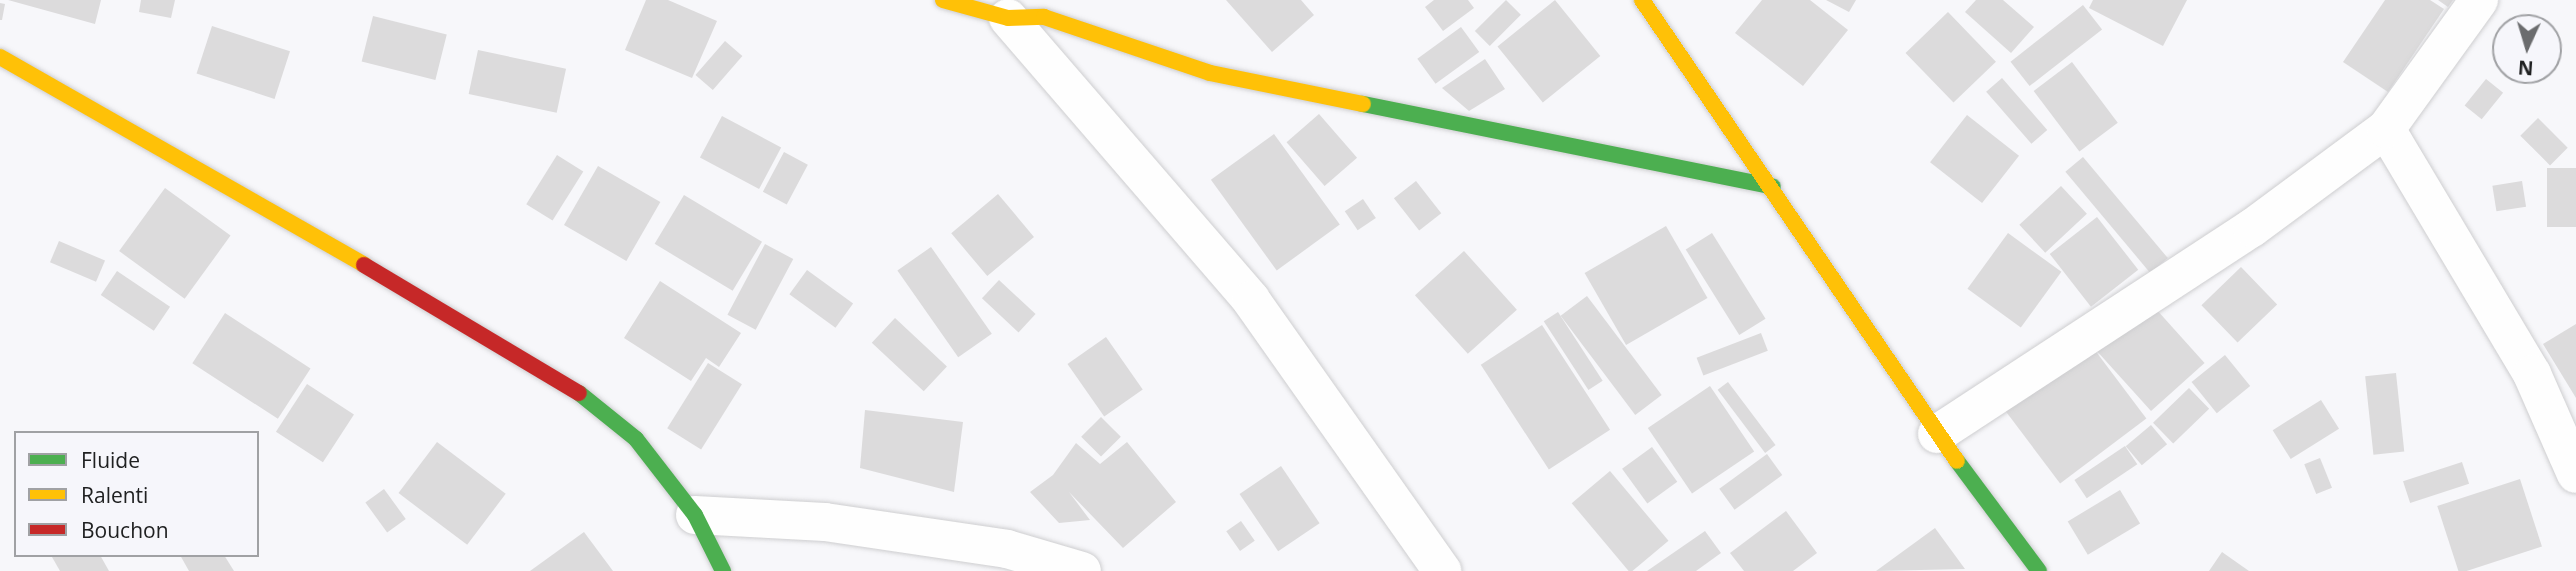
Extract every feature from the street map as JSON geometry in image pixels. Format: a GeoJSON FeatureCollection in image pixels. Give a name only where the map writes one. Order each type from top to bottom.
{"type":"FeatureCollection","features":[{"type":"Feature","properties":{"kind":"street"},"geometry":{"type":"LineString","coordinates":[[943,0],[1028,12],[1210,73],[1773,187]]}},
{"type":"Feature","properties":{"kind":"street"},"geometry":{"type":"LineString","coordinates":[[1642,0],[1773,187],[1937,433],[2039,571]]}},
{"type":"Feature","properties":{"kind":"street"},"geometry":{"type":"LineString","coordinates":[[1937,433],[2252,228],[2386,129],[2479,0]]}},
{"type":"Feature","properties":{"kind":"street"},"geometry":{"type":"LineString","coordinates":[[1028,12],[1251,300],[1442,571]]}},
{"type":"Feature","properties":{"kind":"street"},"geometry":{"type":"LineString","coordinates":[[0,58],[555,374],[636,439],[695,515],[723,571]]}},
{"type":"Feature","properties":{"kind":"street"},"geometry":{"type":"LineString","coordinates":[[2386,129],[2532,374],[2576,474]]}},
{"type":"Feature","properties":{"kind":"street"},"geometry":{"type":"LineString","coordinates":[[695,515],[825,522],[1007,549],[1082,571]]}},
{"type":"Feature","properties":{"kind":"building"},"geometry":{"type":"Polygon","coordinates":[[[8,0],[101,0],[95,24],[8,0]]]}},
{"type":"Feature","properties":{"kind":"building"},"geometry":{"type":"Polygon","coordinates":[[[141,0],[175,0],[171,18],[139,12],[141,0]]]}},
{"type":"Feature","properties":{"kind":"building"},"geometry":{"type":"Polygon","coordinates":[[[646,0],[668,0],[717,21],[692,78],[625,50],[646,0]]]}},
{"type":"Feature","properties":{"kind":"building"},"geometry":{"type":"Polygon","coordinates":[[[1226,0],[1301,0],[1314,15],[1272,52],[1226,0]]]}},
{"type":"Feature","properties":{"kind":"building"},"geometry":{"type":"Polygon","coordinates":[[[1434,0],[1468,0],[1474,8],[1443,31],[1425,7],[1434,0]]]}},
{"type":"Feature","properties":{"kind":"building"},"geometry":{"type":"Polygon","coordinates":[[[1506,0],[1521,15],[1490,46],[1475,31],[1506,0]]]}},
{"type":"Feature","properties":{"kind":"building"},"geometry":{"type":"Polygon","coordinates":[[[1555,0],[1600,56],[1543,103],[1497,47],[1555,0]]]}},
{"type":"Feature","properties":{"kind":"building"},"geometry":{"type":"Polygon","coordinates":[[[1762,0],[1810,0],[1848,30],[1803,86],[1735,33],[1762,0]]]}},
{"type":"Feature","properties":{"kind":"building"},"geometry":{"type":"Polygon","coordinates":[[[1826,0],[1856,0],[1849,12],[1826,0]]]}},
{"type":"Feature","properties":{"kind":"building"},"geometry":{"type":"Polygon","coordinates":[[[1976,0],[2003,0],[2034,27],[2011,53],[1965,12],[1976,0]]]}},
{"type":"Feature","properties":{"kind":"building"},"geometry":{"type":"Polygon","coordinates":[[[2093,0],[2187,0],[2163,46],[2089,8],[2093,0]]]}},
{"type":"Feature","properties":{"kind":"building"},"geometry":{"type":"Polygon","coordinates":[[[2385,0],[2430,0],[2444,9],[2388,92],[2343,62],[2385,0]]]}},
{"type":"Feature","properties":{"kind":"building"},"geometry":{"type":"Polygon","coordinates":[[[2438,0],[2453,0],[2448,7],[2438,0]]]}},
{"type":"Feature","properties":{"kind":"building"},"geometry":{"type":"Polygon","coordinates":[[[0,3],[5,4],[2,20],[0,20],[0,3]]]}},
{"type":"Feature","properties":{"kind":"building"},"geometry":{"type":"Polygon","coordinates":[[[2083,5],[2102,29],[2030,86],[2011,62],[2083,5]]]}},
{"type":"Feature","properties":{"kind":"building"},"geometry":{"type":"Polygon","coordinates":[[[1948,12],[1996,62],[1953,103],[1906,53],[1948,12]]]}},
{"type":"Feature","properties":{"kind":"building"},"geometry":{"type":"Polygon","coordinates":[[[373,16],[447,34],[435,80],[362,62],[373,16]]]}},
{"type":"Feature","properties":{"kind":"building"},"geometry":{"type":"Polygon","coordinates":[[[212,26],[290,51],[275,99],[197,74],[212,26]]]}},
{"type":"Feature","properties":{"kind":"building"},"geometry":{"type":"Polygon","coordinates":[[[1461,27],[1479,52],[1436,84],[1417,59],[1461,27]]]}},
{"type":"Feature","properties":{"kind":"building"},"geometry":{"type":"Polygon","coordinates":[[[725,41],[742,56],[713,90],[695,75],[725,41]]]}},
{"type":"Feature","properties":{"kind":"building"},"geometry":{"type":"Polygon","coordinates":[[[478,50],[566,69],[557,113],[469,94],[478,50]]]}},
{"type":"Feature","properties":{"kind":"building"},"geometry":{"type":"Polygon","coordinates":[[[1485,59],[1505,89],[1469,111],[1442,88],[1485,59]]]}},
{"type":"Feature","properties":{"kind":"building"},"geometry":{"type":"Polygon","coordinates":[[[2072,62],[2118,123],[2079,152],[2034,91],[2072,62]]]}},
{"type":"Feature","properties":{"kind":"building"},"geometry":{"type":"Polygon","coordinates":[[[2002,78],[2047,130],[2031,144],[1986,92],[2002,78]]]}},
{"type":"Feature","properties":{"kind":"building"},"geometry":{"type":"Polygon","coordinates":[[[2486,79],[2503,93],[2482,119],[2465,105],[2486,79]]]}},
{"type":"Feature","properties":{"kind":"building"},"geometry":{"type":"Polygon","coordinates":[[[1319,114],[1357,158],[1325,186],[1287,142],[1319,114]]]}},
{"type":"Feature","properties":{"kind":"building"},"geometry":{"type":"Polygon","coordinates":[[[1967,115],[2019,156],[1982,203],[1930,162],[1967,115]]]}},
{"type":"Feature","properties":{"kind":"building"},"geometry":{"type":"Polygon","coordinates":[[[722,116],[781,147],[759,189],[700,157],[722,116]]]}},
{"type":"Feature","properties":{"kind":"building"},"geometry":{"type":"Polygon","coordinates":[[[2538,118],[2568,148],[2550,165],[2520,136],[2538,118]]]}},
{"type":"Feature","properties":{"kind":"building"},"geometry":{"type":"Polygon","coordinates":[[[1274,134],[1340,225],[1277,270],[1211,180],[1274,134]]]}},
{"type":"Feature","properties":{"kind":"building"},"geometry":{"type":"Polygon","coordinates":[[[784,152],[808,165],[787,204],[763,192],[784,152]]]}},
{"type":"Feature","properties":{"kind":"building"},"geometry":{"type":"Polygon","coordinates":[[[557,155],[583,171],[553,221],[526,204],[557,155]]]}},
{"type":"Feature","properties":{"kind":"building"},"geometry":{"type":"Polygon","coordinates":[[[2083,157],[2168,258],[2150,273],[2065,172],[2083,157]]]}},
{"type":"Feature","properties":{"kind":"building"},"geometry":{"type":"Polygon","coordinates":[[[598,166],[660,202],[626,261],[564,225],[598,166]]]}},
{"type":"Feature","properties":{"kind":"building"},"geometry":{"type":"Polygon","coordinates":[[[2547,168],[2576,168],[2576,227],[2547,227],[2547,168]]]}},
{"type":"Feature","properties":{"kind":"building"},"geometry":{"type":"Polygon","coordinates":[[[1416,181],[1441,213],[1419,231],[1394,198],[1416,181]]]}},
{"type":"Feature","properties":{"kind":"building"},"geometry":{"type":"Polygon","coordinates":[[[2522,181],[2526,207],[2496,211],[2492,186],[2522,181]]]}},
{"type":"Feature","properties":{"kind":"building"},"geometry":{"type":"Polygon","coordinates":[[[2061,186],[2087,214],[2045,253],[2019,225],[2061,186]]]}},
{"type":"Feature","properties":{"kind":"building"},"geometry":{"type":"Polygon","coordinates":[[[165,188],[231,236],[185,299],[119,251],[165,188]]]}},
{"type":"Feature","properties":{"kind":"building"},"geometry":{"type":"Polygon","coordinates":[[[998,194],[1034,237],[987,276],[951,233],[998,194]]]}},
{"type":"Feature","properties":{"kind":"building"},"geometry":{"type":"Polygon","coordinates":[[[684,195],[762,242],[733,291],[655,244],[684,195]]]}},
{"type":"Feature","properties":{"kind":"building"},"geometry":{"type":"Polygon","coordinates":[[[1363,199],[1376,218],[1358,230],[1345,211],[1363,199]]]}},
{"type":"Feature","properties":{"kind":"building"},"geometry":{"type":"Polygon","coordinates":[[[2097,217],[2138,270],[2091,307],[2050,254],[2097,217]]]}},
{"type":"Feature","properties":{"kind":"building"},"geometry":{"type":"Polygon","coordinates":[[[1666,226],[1708,298],[1626,345],[1585,273],[1666,226]]]}},
{"type":"Feature","properties":{"kind":"building"},"geometry":{"type":"Polygon","coordinates":[[[1712,233],[1766,319],[1739,335],[1686,249],[1712,233]]]}},
{"type":"Feature","properties":{"kind":"building"},"geometry":{"type":"Polygon","coordinates":[[[2008,233],[2061,272],[2021,328],[1967,289],[2008,233]]]}},
{"type":"Feature","properties":{"kind":"building"},"geometry":{"type":"Polygon","coordinates":[[[59,241],[105,261],[96,282],[50,262],[59,241]]]}},
{"type":"Feature","properties":{"kind":"building"},"geometry":{"type":"Polygon","coordinates":[[[765,244],[793,259],[756,330],[727,315],[765,244]]]}},
{"type":"Feature","properties":{"kind":"building"},"geometry":{"type":"Polygon","coordinates":[[[931,247],[992,334],[958,357],[897,271],[931,247]]]}},
{"type":"Feature","properties":{"kind":"building"},"geometry":{"type":"Polygon","coordinates":[[[1464,251],[1517,310],[1468,354],[1415,295],[1464,251]]]}},
{"type":"Feature","properties":{"kind":"building"},"geometry":{"type":"Polygon","coordinates":[[[2241,267],[2277,304],[2238,343],[2201,305],[2241,267]]]}},
{"type":"Feature","properties":{"kind":"building"},"geometry":{"type":"Polygon","coordinates":[[[807,270],[853,304],[835,328],[789,294],[807,270]]]}},
{"type":"Feature","properties":{"kind":"building"},"geometry":{"type":"Polygon","coordinates":[[[117,271],[170,307],[154,331],[101,295],[117,271]]]}},
{"type":"Feature","properties":{"kind":"building"},"geometry":{"type":"Polygon","coordinates":[[[999,280],[1036,314],[1019,332],[982,298],[999,280]]]}},
{"type":"Feature","properties":{"kind":"building"},"geometry":{"type":"Polygon","coordinates":[[[660,281],[741,333],[719,367],[706,358],[691,381],[624,338],[660,281]]]}},
{"type":"Feature","properties":{"kind":"building"},"geometry":{"type":"Polygon","coordinates":[[[1587,296],[1662,395],[1635,415],[1561,316],[1587,296]]]}},
{"type":"Feature","properties":{"kind":"building"},"geometry":{"type":"Polygon","coordinates":[[[2147,299],[2205,363],[2151,411],[2093,347],[2147,299]]]}},
{"type":"Feature","properties":{"kind":"building"},"geometry":{"type":"Polygon","coordinates":[[[1558,312],[1603,381],[1588,390],[1544,321],[1558,312]]]}},
{"type":"Feature","properties":{"kind":"building"},"geometry":{"type":"Polygon","coordinates":[[[225,313],[311,369],[278,419],[192,363],[225,313]]]}},
{"type":"Feature","properties":{"kind":"building"},"geometry":{"type":"Polygon","coordinates":[[[895,318],[947,366],[924,391],[872,343],[895,318]]]}},
{"type":"Feature","properties":{"kind":"building"},"geometry":{"type":"Polygon","coordinates":[[[2576,324],[2576,398],[2543,344],[2576,324]]]}},
{"type":"Feature","properties":{"kind":"building"},"geometry":{"type":"Polygon","coordinates":[[[1542,325],[1610,430],[1549,470],[1481,365],[1542,325]]]}},
{"type":"Feature","properties":{"kind":"building"},"geometry":{"type":"Polygon","coordinates":[[[1761,333],[1768,351],[1703,375],[1697,358],[1761,333]]]}},
{"type":"Feature","properties":{"kind":"building"},"geometry":{"type":"Polygon","coordinates":[[[1106,337],[1143,389],[1104,416],[1067,364],[1106,337]]]}},
{"type":"Feature","properties":{"kind":"building"},"geometry":{"type":"Polygon","coordinates":[[[2091,345],[2146,418],[2060,483],[2005,410],[2091,345]]]}},
{"type":"Feature","properties":{"kind":"building"},"geometry":{"type":"Polygon","coordinates":[[[2225,355],[2250,386],[2217,413],[2192,382],[2225,355]]]}},
{"type":"Feature","properties":{"kind":"building"},"geometry":{"type":"Polygon","coordinates":[[[708,363],[742,384],[701,449],[667,428],[708,363]]]}},
{"type":"Feature","properties":{"kind":"building"},"geometry":{"type":"Polygon","coordinates":[[[2396,373],[2404,452],[2373,455],[2365,376],[2396,373]]]}},
{"type":"Feature","properties":{"kind":"building"},"geometry":{"type":"Polygon","coordinates":[[[1728,382],[1776,445],[1765,453],[1718,390],[1728,382]]]}},
{"type":"Feature","properties":{"kind":"building"},"geometry":{"type":"Polygon","coordinates":[[[307,384],[354,414],[323,462],[276,432],[307,384]]]}},
{"type":"Feature","properties":{"kind":"building"},"geometry":{"type":"Polygon","coordinates":[[[1710,386],[1754,451],[1692,493],[1648,428],[1710,386]]]}},
{"type":"Feature","properties":{"kind":"building"},"geometry":{"type":"Polygon","coordinates":[[[2189,388],[2209,409],[2173,444],[2153,423],[2189,388]]]}},
{"type":"Feature","properties":{"kind":"building"},"geometry":{"type":"Polygon","coordinates":[[[2321,400],[2339,429],[2291,459],[2273,430],[2321,400]]]}},
{"type":"Feature","properties":{"kind":"building"},"geometry":{"type":"Polygon","coordinates":[[[865,410],[963,422],[954,492],[860,468],[865,410]]]}},
{"type":"Feature","properties":{"kind":"building"},"geometry":{"type":"Polygon","coordinates":[[[1101,417],[1121,437],[1101,457],[1081,437],[1101,417]]]}},
{"type":"Feature","properties":{"kind":"building"},"geometry":{"type":"Polygon","coordinates":[[[2151,425],[2167,444],[2142,465],[2126,446],[2151,425]]]}},
{"type":"Feature","properties":{"kind":"building"},"geometry":{"type":"Polygon","coordinates":[[[437,442],[506,494],[467,545],[398,493],[437,442]]]}},
{"type":"Feature","properties":{"kind":"building"},"geometry":{"type":"Polygon","coordinates":[[[1127,442],[1176,502],[1123,548],[1069,492],[1090,520],[1059,523],[1030,492],[1053,475],[1076,443],[1100,464],[1127,442]]]}},
{"type":"Feature","properties":{"kind":"building"},"geometry":{"type":"Polygon","coordinates":[[[2125,446],[2137,464],[2087,498],[2074,480],[2125,446]]]}},
{"type":"Feature","properties":{"kind":"building"},"geometry":{"type":"Polygon","coordinates":[[[1652,447],[1677,482],[1647,504],[1622,469],[1652,447]]]}},
{"type":"Feature","properties":{"kind":"building"},"geometry":{"type":"Polygon","coordinates":[[[1767,454],[1782,475],[1735,510],[1719,489],[1767,454]]]}},
{"type":"Feature","properties":{"kind":"building"},"geometry":{"type":"Polygon","coordinates":[[[2320,458],[2332,488],[2316,494],[2304,464],[2320,458]]]}},
{"type":"Feature","properties":{"kind":"building"},"geometry":{"type":"Polygon","coordinates":[[[2462,462],[2469,484],[2410,503],[2403,481],[2462,462]]]}},
{"type":"Feature","properties":{"kind":"building"},"geometry":{"type":"Polygon","coordinates":[[[1281,466],[1320,523],[1278,551],[1240,494],[1281,466]]]}},
{"type":"Feature","properties":{"kind":"building"},"geometry":{"type":"Polygon","coordinates":[[[1610,471],[1668,541],[1632,571],[1629,571],[1572,503],[1610,471]]]}},
{"type":"Feature","properties":{"kind":"building"},"geometry":{"type":"Polygon","coordinates":[[[2520,479],[2542,547],[2467,571],[2458,571],[2437,506],[2520,479]]]}},
{"type":"Feature","properties":{"kind":"building"},"geometry":{"type":"Polygon","coordinates":[[[384,489],[406,519],[387,532],[365,503],[384,489]]]}},
{"type":"Feature","properties":{"kind":"building"},"geometry":{"type":"Polygon","coordinates":[[[2120,490],[2140,523],[2088,555],[2068,521],[2120,490]]]}},
{"type":"Feature","properties":{"kind":"building"},"geometry":{"type":"Polygon","coordinates":[[[1786,511],[1817,553],[1793,571],[1744,571],[1730,553],[1786,511]]]}},
{"type":"Feature","properties":{"kind":"building"},"geometry":{"type":"Polygon","coordinates":[[[1241,521],[1255,541],[1240,551],[1226,531],[1241,521]]]}},
{"type":"Feature","properties":{"kind":"building"},"geometry":{"type":"Polygon","coordinates":[[[1935,528],[1965,569],[1876,571],[1935,528]]]}},
{"type":"Feature","properties":{"kind":"building"},"geometry":{"type":"Polygon","coordinates":[[[1705,531],[1721,553],[1696,571],[1647,571],[1705,531]]]}},
{"type":"Feature","properties":{"kind":"building"},"geometry":{"type":"Polygon","coordinates":[[[584,532],[613,571],[530,571],[584,532]]]}},
{"type":"Feature","properties":{"kind":"building"},"geometry":{"type":"Polygon","coordinates":[[[2222,552],[2249,571],[2209,571],[2222,552]]]}},
{"type":"Feature","properties":{"kind":"building"},"geometry":{"type":"Polygon","coordinates":[[[52,557],[101,557],[109,571],[60,571],[52,557]]]}},
{"type":"Feature","properties":{"kind":"building"},"geometry":{"type":"Polygon","coordinates":[[[181,557],[225,557],[234,571],[189,571],[181,557]]]}},
{"type":"Feature","properties":{"kind":"traffic: fast"},"geometry":{"type":"LineString","coordinates":[[1363,104],[1773,187]]}},
{"type":"Feature","properties":{"kind":"traffic: fast"},"geometry":{"type":"LineString","coordinates":[[579,393],[636,439],[695,515],[723,571]]}},
{"type":"Feature","properties":{"kind":"traffic: fast"},"geometry":{"type":"LineString","coordinates":[[1957,461],[2039,571]]}},
{"type":"Feature","properties":{"kind":"traffic: slow"},"geometry":{"type":"LineString","coordinates":[[943,0],[1008,18],[1044,17],[1210,73],[1363,104]]}},
{"type":"Feature","properties":{"kind":"traffic: slow"},"geometry":{"type":"LineString","coordinates":[[1642,0],[1957,461]]}},
{"type":"Feature","properties":{"kind":"traffic: slow"},"geometry":{"type":"LineString","coordinates":[[0,57],[364,265]]}},
{"type":"Feature","properties":{"kind":"traffic: jam"},"geometry":{"type":"LineString","coordinates":[[364,265],[579,393]]}}]}
